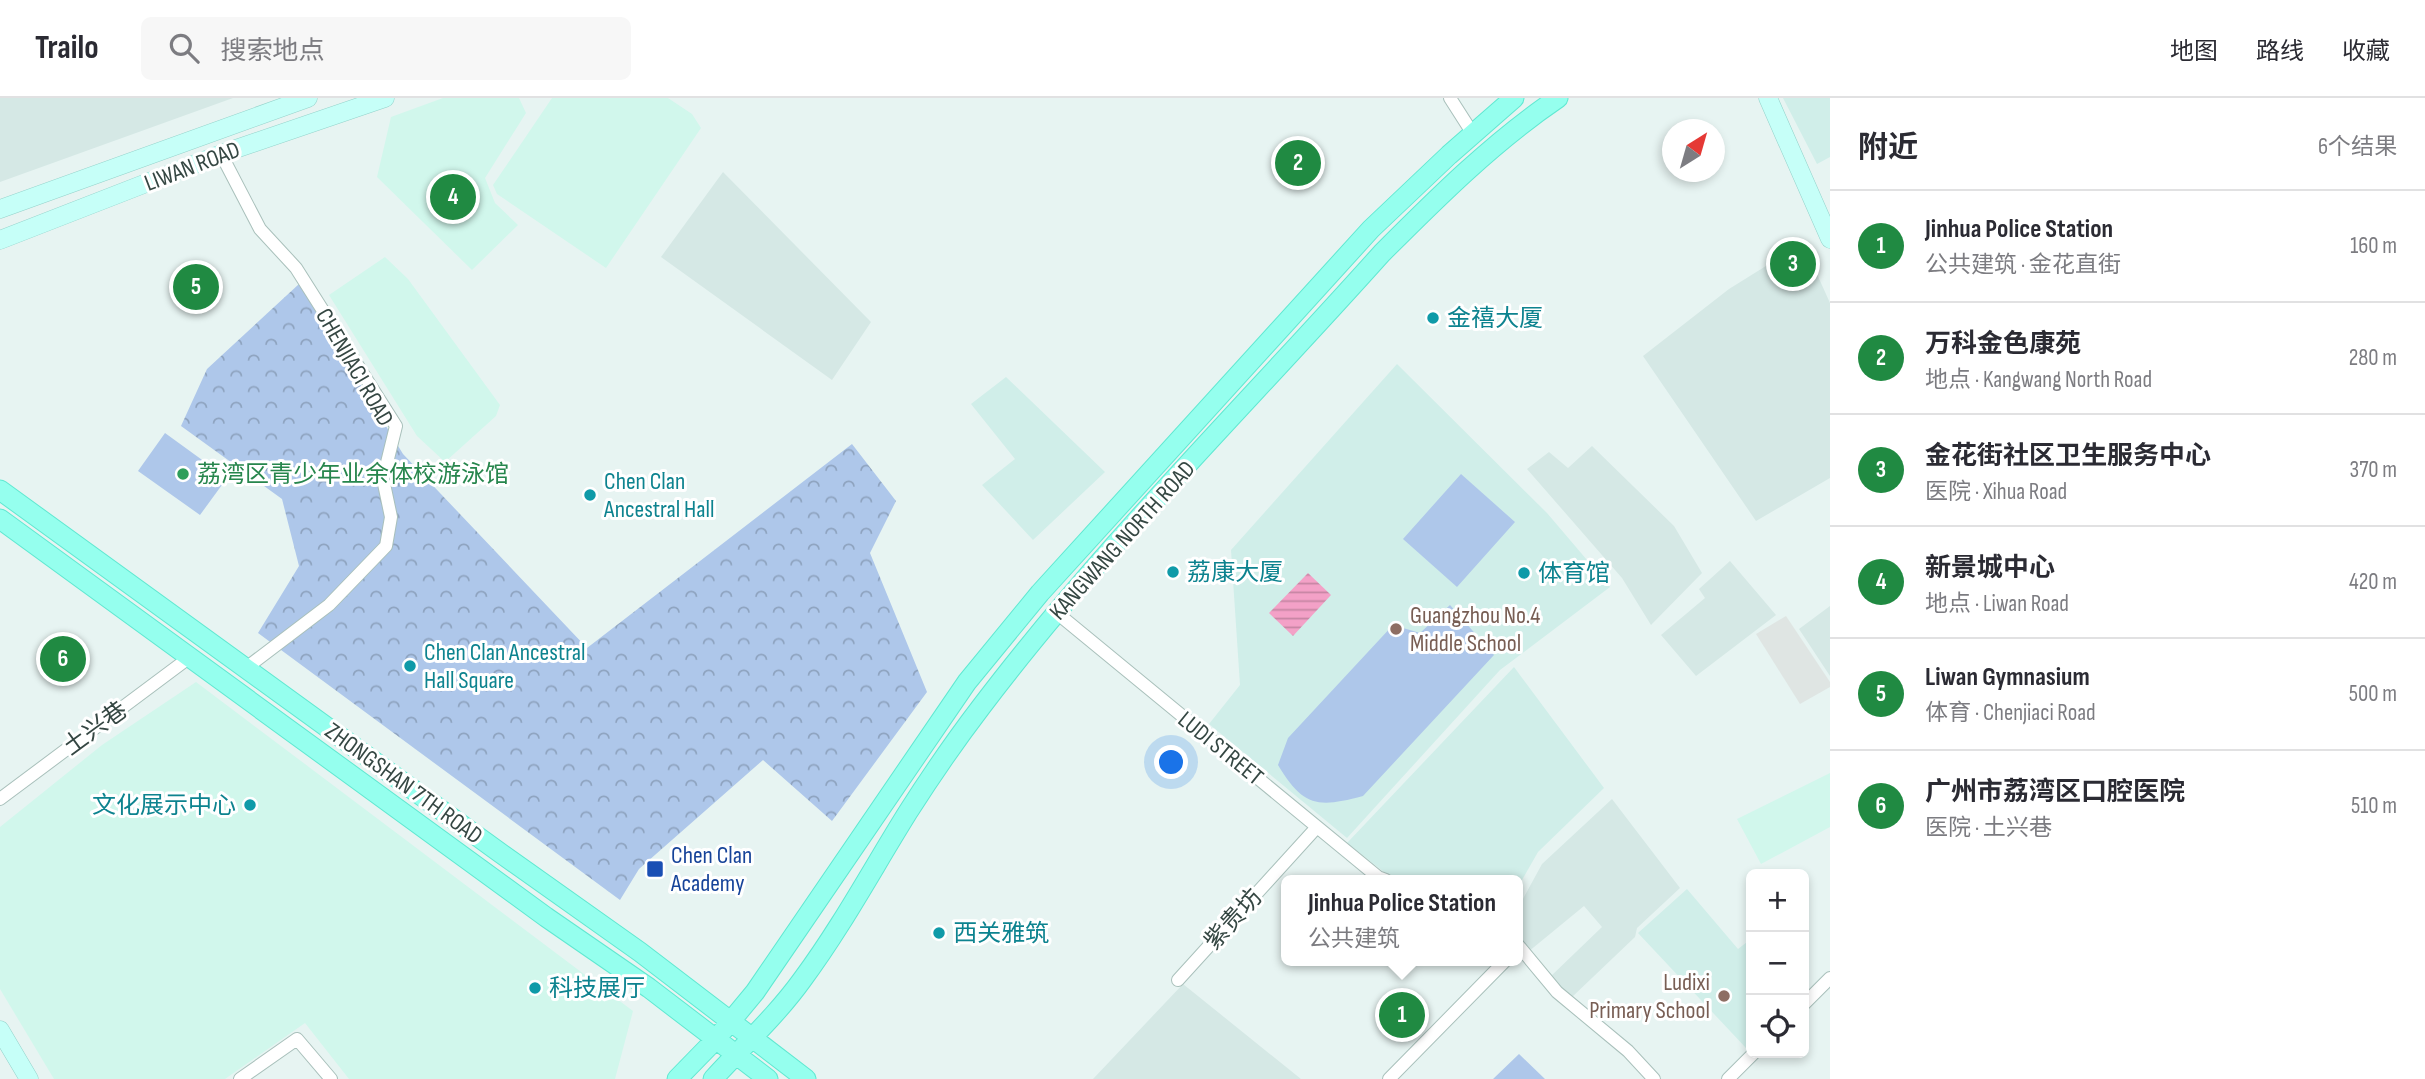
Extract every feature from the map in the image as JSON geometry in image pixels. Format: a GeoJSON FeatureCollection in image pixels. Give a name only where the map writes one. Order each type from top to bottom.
{"type":"FeatureCollection","features":[{"type":"Feature","properties":{"kind":"main road","name":"LIWAN ROAD"},"geometry":{"type":"LineString","coordinates":[[0,209],[308,98]]}},
{"type":"Feature","properties":{"kind":"main road","name":"LIWAN ROAD"},"geometry":{"type":"LineString","coordinates":[[0,240],[221,154],[385,98]]}},
{"type":"Feature","properties":{"kind":"main road","name":"KANGWANG NORTH ROAD"},"geometry":{"type":"LineString","coordinates":[[677,1079],[730,1023],[773,968],[967,682],[1016,622],[1089,537],[1371,229],[1514,98]]}},
{"type":"Feature","properties":{"kind":"main road","name":"KANGWANG NORTH ROAD"},"geometry":{"type":"LineString","coordinates":[[713,1079],[802,981],[960,735],[1057,613],[1392,243],[1470,169],[1521,125],[1558,98]]}},
{"type":"Feature","properties":{"kind":"main road"},"geometry":{"type":"LineString","coordinates":[[1768,98],[1830,239]]}},
{"type":"Feature","properties":{"kind":"main road","name":"ZHONGSHAN 7TH ROAD"},"geometry":{"type":"LineString","coordinates":[[0,490],[640,952],[806,1079]]}},
{"type":"Feature","properties":{"kind":"main road","name":"ZHONGSHAN 7TH ROAD"},"geometry":{"type":"LineString","coordinates":[[0,519],[546,916],[626,971],[768,1079]]}},
{"type":"Feature","properties":{"kind":"main road"},"geometry":{"type":"LineString","coordinates":[[626,971],[640,952]]}},
{"type":"Feature","properties":{"kind":"main road"},"geometry":{"type":"LineString","coordinates":[[0,1030],[29,1079]]}},
{"type":"Feature","properties":{"kind":"street"},"geometry":{"type":"LineString","coordinates":[[1450,98],[1473,134]]}},
{"type":"Feature","properties":{"kind":"street","name":"CHENJIACI ROAD"},"geometry":{"type":"LineString","coordinates":[[221,154],[260,229],[296,268],[396,426],[383,479],[391,517],[386,546],[329,605],[246,668]]}},
{"type":"Feature","properties":{"kind":"street","name":"LUDI STREET"},"geometry":{"type":"LineString","coordinates":[[1057,613],[1376,875]]}},
{"type":"Feature","properties":{"kind":"street","name":"土兴巷"},"geometry":{"type":"LineString","coordinates":[[0,799],[190,657]]}},
{"type":"Feature","properties":{"kind":"street","name":"紫贵坊"},"geometry":{"type":"LineString","coordinates":[[1178,980],[1317,827]]}},
{"type":"Feature","properties":{"kind":"street"},"geometry":{"type":"LineString","coordinates":[[1523,953],[1557,992],[1628,1051],[1654,1079]]}},
{"type":"Feature","properties":{"kind":"street"},"geometry":{"type":"LineString","coordinates":[[1389,1079],[1500,966]]}},
{"type":"Feature","properties":{"kind":"street"},"geometry":{"type":"LineString","coordinates":[[1809,999],[1830,978]]}},
{"type":"Feature","properties":{"kind":"street"},"geometry":{"type":"LineString","coordinates":[[240,1079],[297,1039],[331,1079]]}},
{"type":"Feature","properties":{"kind":"street"},"geometry":{"type":"LineString","coordinates":[[1728,1079],[1749,1058]]}},
{"type":"Feature","properties":{"kind":"shaded area"},"geometry":{"type":"Polygon","coordinates":[[[0,98],[233,98],[0,182],[0,98]]]}},
{"type":"Feature","properties":{"kind":"shaded area"},"geometry":{"type":"Polygon","coordinates":[[[443,98],[519,98],[526,113],[485,178],[495,203],[518,225],[472,270],[377,177],[391,117],[443,98]]]}},
{"type":"Feature","properties":{"kind":"shaded area"},"geometry":{"type":"Polygon","coordinates":[[[552,98],[668,98],[692,114],[701,128],[606,268],[497,194],[493,185],[552,98]]]}},
{"type":"Feature","properties":{"kind":"shaded area"},"geometry":{"type":"Polygon","coordinates":[[[1783,98],[1830,98],[1830,157],[1817,164],[1783,98]]]}},
{"type":"Feature","properties":{"kind":"shaded area"},"geometry":{"type":"Polygon","coordinates":[[[723,172],[871,322],[832,380],[661,257],[723,172]]]}},
{"type":"Feature","properties":{"kind":"shaded area"},"geometry":{"type":"Polygon","coordinates":[[[1803,243],[1830,303],[1830,478],[1756,521],[1643,356],[1729,289],[1803,243]]]}},
{"type":"Feature","properties":{"kind":"shaded area"},"geometry":{"type":"Polygon","coordinates":[[[385,257],[408,279],[500,405],[496,416],[445,462],[417,436],[329,295],[385,257]]]}},
{"type":"Feature","properties":{"kind":"shaded area","name":"Guangzhou No.4 Middle School"},"geometry":{"type":"Polygon","coordinates":[[[1397,364],[1547,513],[1610,587],[1500,670],[1347,838],[1209,724],[1240,685],[1231,550],[1397,364]]]}},
{"type":"Feature","properties":{"kind":"shaded area"},"geometry":{"type":"Polygon","coordinates":[[[1006,377],[1105,472],[1033,540],[982,485],[1015,459],[971,404],[1006,377]]]}},
{"type":"Feature","properties":{"kind":"shaded area"},"geometry":{"type":"Polygon","coordinates":[[[1592,446],[1674,526],[1702,573],[1651,625],[1622,578],[1527,469],[1549,452],[1568,468],[1592,446]]]}},
{"type":"Feature","properties":{"kind":"shaded area"},"geometry":{"type":"Polygon","coordinates":[[[1730,561],[1776,615],[1696,676],[1661,635],[1705,598],[1699,589],[1730,561]]]}},
{"type":"Feature","properties":{"kind":"shaded area"},"geometry":{"type":"Polygon","coordinates":[[[1308,573],[1331,595],[1293,636],[1269,613],[1308,573]]]}},
{"type":"Feature","properties":{"kind":"shaded area"},"geometry":{"type":"Polygon","coordinates":[[[1830,606],[1830,676],[1799,629],[1830,606]]]}},
{"type":"Feature","properties":{"kind":"shaded area"},"geometry":{"type":"Polygon","coordinates":[[[1786,616],[1830,682],[1830,687],[1800,704],[1756,634],[1786,616]]]}},
{"type":"Feature","properties":{"kind":"shaded area","name":"Guangzhou No.4 Middle School"},"geometry":{"type":"Polygon","coordinates":[[[1514,667],[1604,788],[1538,852],[1523,878],[1523,875],[1391,875],[1347,843],[1514,667]]]}},
{"type":"Feature","properties":{"kind":"shaded area"},"geometry":{"type":"Polygon","coordinates":[[[196,682],[633,1011],[615,1079],[349,1079],[305,1023],[225,1079],[54,1079],[0,989],[0,827],[102,745],[196,682]]]}},
{"type":"Feature","properties":{"kind":"shaded area"},"geometry":{"type":"Polygon","coordinates":[[[1830,773],[1830,827],[1761,864],[1737,819],[1830,773]]]}},
{"type":"Feature","properties":{"kind":"shaded area"},"geometry":{"type":"Polygon","coordinates":[[[1612,799],[1680,888],[1637,928],[1635,937],[1571,998],[1550,977],[1602,927],[1584,906],[1528,952],[1523,946],[1523,899],[1542,864],[1612,799]]]}},
{"type":"Feature","properties":{"kind":"shaded area","name":"Ludixi Primary School"},"geometry":{"type":"Polygon","coordinates":[[[1687,889],[1738,949],[1746,943],[1746,1048],[1638,933],[1687,889]]]}},
{"type":"Feature","properties":{"kind":"shaded area"},"geometry":{"type":"Polygon","coordinates":[[[1183,984],[1301,1079],[1093,1079],[1183,984]]]}},
{"type":"Feature","properties":{"kind":"green space"},"geometry":{"type":"Polygon","coordinates":[[[299,284],[403,454],[587,648],[852,444],[896,501],[870,553],[927,692],[832,821],[763,760],[639,869],[620,900],[258,633],[299,566],[282,499],[181,426],[207,369],[299,284]]]}},
{"type":"Feature","properties":{"kind":"green space","name":"荔湾区青少年业余体校游泳馆"},"geometry":{"type":"Polygon","coordinates":[[[165,433],[227,478],[200,515],[138,471],[165,433]]]}},
{"type":"Feature","properties":{"kind":"green space"},"geometry":{"type":"Polygon","coordinates":[[[1461,474],[1515,522],[1457,587],[1403,539],[1461,474]]]}},
{"type":"Feature","properties":{"kind":"green space"},"geometry":{"type":"Polygon","coordinates":[[[1450,605],[1494,655],[1363,796],[1323,803],[1304,796],[1287,779],[1278,765],[1288,738],[1393,625],[1420,633],[1450,605]]]}},
{"type":"Feature","properties":{"kind":"green space"},"geometry":{"type":"Polygon","coordinates":[[[1519,1054],[1545,1079],[1493,1079],[1519,1054]]]}},
{"type":"Feature","properties":{"kind":"place","name":"万科金色康苑"},"geometry":{"type":"Point","coordinates":[1298,163]}},
{"type":"Feature","properties":{"kind":"place","name":"新景城中心"},"geometry":{"type":"Point","coordinates":[453,197]}},
{"type":"Feature","properties":{"kind":"place","name":"金花街社区卫生服务中心"},"geometry":{"type":"Point","coordinates":[1793,264]}},
{"type":"Feature","properties":{"kind":"place","name":"Liwan Gymnasium"},"geometry":{"type":"Point","coordinates":[196,287]}},
{"type":"Feature","properties":{"kind":"place","name":"金禧大厦"},"geometry":{"type":"Point","coordinates":[1433,318]}},
{"type":"Feature","properties":{"kind":"place","name":"荔湾区青少年业余体校游泳馆"},"geometry":{"type":"Point","coordinates":[183,474]}},
{"type":"Feature","properties":{"kind":"place","name":"Chen Clan Ancestral Hall"},"geometry":{"type":"Point","coordinates":[590,495]}},
{"type":"Feature","properties":{"kind":"place","name":"荔康大厦"},"geometry":{"type":"Point","coordinates":[1173,572]}},
{"type":"Feature","properties":{"kind":"place","name":"体育馆"},"geometry":{"type":"Point","coordinates":[1524,573]}},
{"type":"Feature","properties":{"kind":"place","name":"Guangzhou No.4 Middle School"},"geometry":{"type":"Point","coordinates":[1396,629]}},
{"type":"Feature","properties":{"kind":"place","name":"广州市荔湾区口腔医院"},"geometry":{"type":"Point","coordinates":[63,659]}},
{"type":"Feature","properties":{"kind":"place","name":"Chen Clan Ancestral Hall Square"},"geometry":{"type":"Point","coordinates":[410,666]}},
{"type":"Feature","properties":{"kind":"place","name":"文化展示中心"},"geometry":{"type":"Point","coordinates":[250,805]}},
{"type":"Feature","properties":{"kind":"place","name":"Chen Clan Academy"},"geometry":{"type":"Point","coordinates":[655,869]}},
{"type":"Feature","properties":{"kind":"place","name":"西关雅筑"},"geometry":{"type":"Point","coordinates":[939,933]}},
{"type":"Feature","properties":{"kind":"place","name":"科技展厅"},"geometry":{"type":"Point","coordinates":[535,988]}},
{"type":"Feature","properties":{"kind":"place","name":"Ludixi Primary School"},"geometry":{"type":"Point","coordinates":[1724,996]}},
{"type":"Feature","properties":{"kind":"place","name":"Jinhua Police Station"},"geometry":{"type":"Point","coordinates":[1402,1015]}}]}
